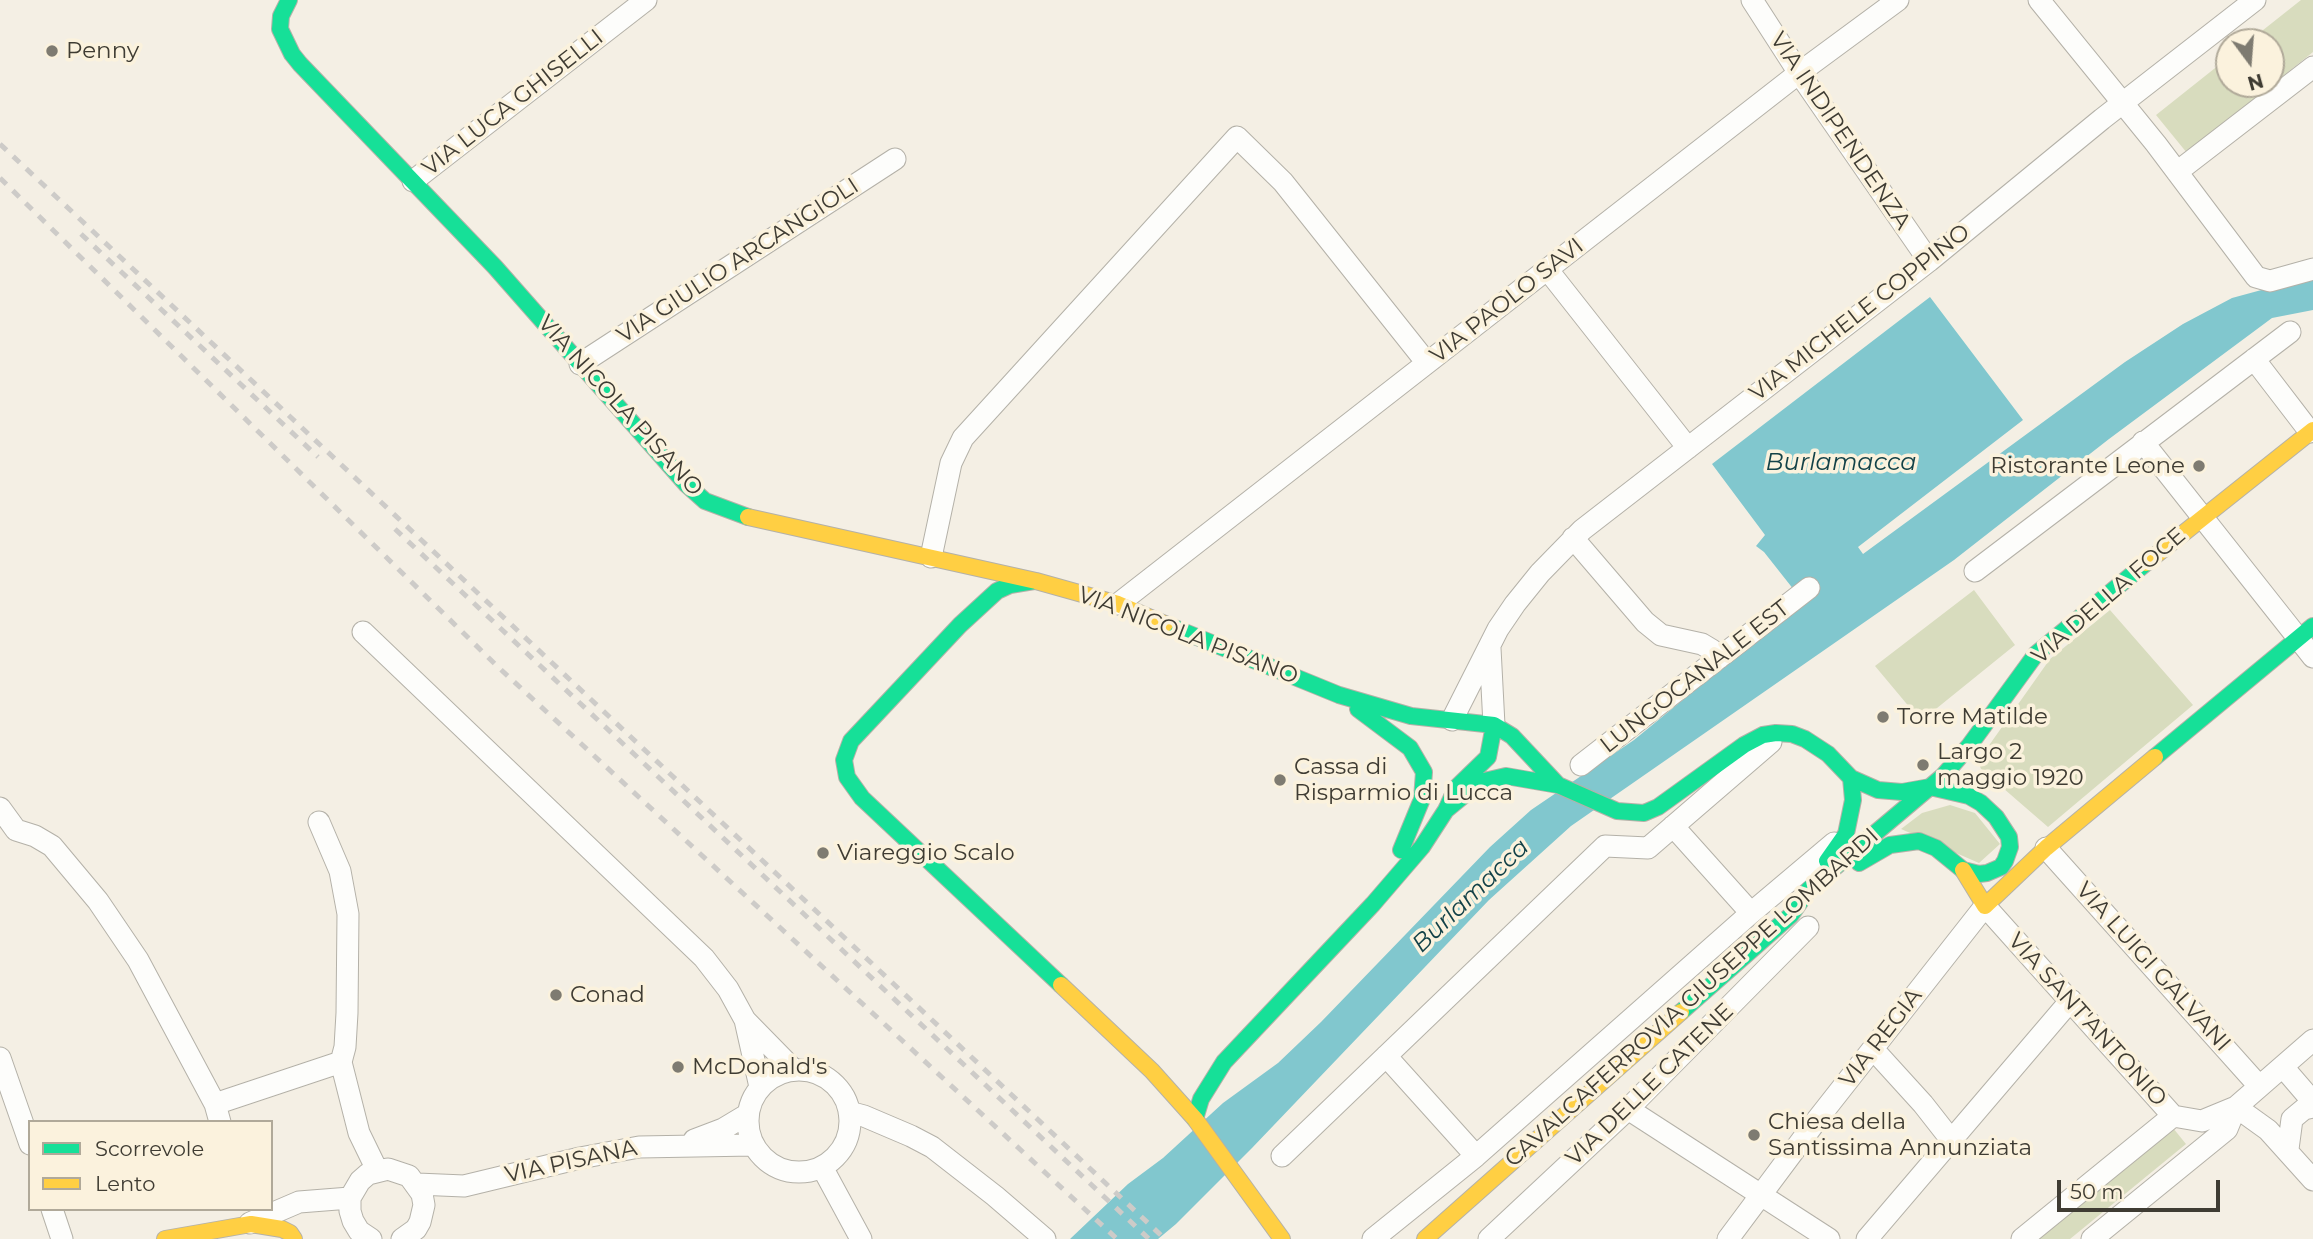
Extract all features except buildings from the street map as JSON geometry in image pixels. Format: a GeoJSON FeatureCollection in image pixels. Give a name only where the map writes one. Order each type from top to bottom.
{"type":"FeatureCollection","features":[{"type":"Feature","properties":{"kind":"street","name":"VIA NICOLA PISANO"},"geometry":{"type":"LineString","coordinates":[[289,0],[282,12],[280,24],[292,54],[495,267],[686,484],[713,505],[739,515],[1036,581],[1118,604],[1339,695]]}},
{"type":"Feature","properties":{"kind":"street","name":"VIA LUCA GHISELLI"},"geometry":{"type":"LineString","coordinates":[[413,181],[646,0]]}},
{"type":"Feature","properties":{"kind":"street","name":"VIA INDIPENDENZA"},"geometry":{"type":"LineString","coordinates":[[1752,0],[1929,261]]}},
{"type":"Feature","properties":{"kind":"street","name":"VIA PAOLO SAVI"},"geometry":{"type":"LineString","coordinates":[[1118,604],[1799,73],[1898,0]]}},
{"type":"Feature","properties":{"kind":"street"},"geometry":{"type":"LineString","coordinates":[[2039,0],[2177,172],[2256,277],[2270,281],[2313,270]]}},
{"type":"Feature","properties":{"kind":"street","name":"VIA MICHELE COPPINO"},"geometry":{"type":"LineString","coordinates":[[1452,720],[1498,629],[1522,593],[1573,538],[1929,261],[2255,0]]}},
{"type":"Feature","properties":{"kind":"street"},"geometry":{"type":"LineString","coordinates":[[2177,172],[2313,67]]}},
{"type":"Feature","properties":{"kind":"street"},"geometry":{"type":"LineString","coordinates":[[958,579],[937,559],[951,463],[963,438],[1237,137],[1283,182],[1427,363]]}},
{"type":"Feature","properties":{"kind":"street","name":"VIA GIULIO ARCANGIOLI"},"geometry":{"type":"LineString","coordinates":[[580,363],[895,159]]}},
{"type":"Feature","properties":{"kind":"street"},"geometry":{"type":"LineString","coordinates":[[1547,269],[1688,448]]}},
{"type":"Feature","properties":{"kind":"street"},"geometry":{"type":"LineString","coordinates":[[1975,572],[2290,332]]}},
{"type":"Feature","properties":{"kind":"street"},"geometry":{"type":"LineString","coordinates":[[2253,359],[2311,431]]}},
{"type":"Feature","properties":{"kind":"street","name":"VIA DELLA FOCE"},"geometry":{"type":"LineString","coordinates":[[1930,787],[1962,755],[2036,654],[2201,517],[2311,431]]}},
{"type":"Feature","properties":{"kind":"street"},"geometry":{"type":"LineString","coordinates":[[2143,443],[2201,517],[2305,632],[2313,657]]}},
{"type":"Feature","properties":{"kind":"street"},"geometry":{"type":"LineString","coordinates":[[1573,538],[1644,622],[1661,635],[1702,644],[1719,658]]}},
{"type":"Feature","properties":{"kind":"street"},"geometry":{"type":"LineString","coordinates":[[1036,581],[1010,585],[996,591],[960,625],[851,741],[844,760],[847,777],[862,798],[1152,1071],[1195,1119],[1282,1239]]}},
{"type":"Feature","properties":{"kind":"street","name":"LUNGOCANALE EST"},"geometry":{"type":"LineString","coordinates":[[1581,765],[1809,588]]}},
{"type":"Feature","properties":{"kind":"street"},"geometry":{"type":"LineString","coordinates":[[960,625],[963,599]]}},
{"type":"Feature","properties":{"kind":"street"},"geometry":{"type":"LineString","coordinates":[[362,632],[704,958],[745,1020],[794,1070]]}},
{"type":"Feature","properties":{"kind":"street","name":"VIA REGIA"},"geometry":{"type":"LineString","coordinates":[[1728,1239],[1984,906],[2046,848],[2305,632]]}},
{"type":"Feature","properties":{"kind":"street"},"geometry":{"type":"LineString","coordinates":[[1195,1119],[1198,1105],[1207,1088],[1242,1040],[1373,904],[1422,847],[1446,810],[1456,788],[1488,757],[1494,725],[1490,648]]}},
{"type":"Feature","properties":{"kind":"street"},"geometry":{"type":"LineString","coordinates":[[1339,695],[1420,719],[1494,725],[1512,736],[1558,785]]}},
{"type":"Feature","properties":{"kind":"street"},"geometry":{"type":"LineString","coordinates":[[1339,695],[1401,740],[1415,754],[1424,772],[1424,792],[1417,816],[1373,904]]}},
{"type":"Feature","properties":{"kind":"street"},"geometry":{"type":"LineString","coordinates":[[1446,810],[1472,787],[1493,777],[1512,776],[1558,785],[1617,811],[1635,814],[1649,812],[1755,739],[1781,734],[1799,736],[1813,743],[1836,761],[1851,778],[1865,785],[1890,792],[1930,787],[1969,796],[1981,803],[2006,830],[2010,841],[2008,854],[2001,867]]}},
{"type":"Feature","properties":{"kind":"street"},"geometry":{"type":"LineString","coordinates":[[1282,1156],[1605,846],[1648,848],[1781,734]]}},
{"type":"Feature","properties":{"kind":"street"},"geometry":{"type":"LineString","coordinates":[[1810,889],[1846,834],[1852,812],[1851,778]]}},
{"type":"Feature","properties":{"kind":"street","name":"CAVALCAFERROVIA GIUSEPPE LOMBARDI"},"geometry":{"type":"LineString","coordinates":[[1425,1239],[1800,921],[1810,889],[1930,787]]}},
{"type":"Feature","properties":{"kind":"street"},"geometry":{"type":"LineString","coordinates":[[0,808],[8,834],[35,836],[52,846],[98,901],[138,960],[218,1113],[341,1062]]}},
{"type":"Feature","properties":{"kind":"street"},"geometry":{"type":"LineString","coordinates":[[1374,1239],[1398,1231],[1476,1156],[1846,834],[1872,820],[1898,812]]}},
{"type":"Feature","properties":{"kind":"street"},"geometry":{"type":"LineString","coordinates":[[319,822],[340,871],[348,914],[347,1013],[345,1047],[341,1062],[359,1133],[377,1170]]}},
{"type":"Feature","properties":{"kind":"street"},"geometry":{"type":"LineString","coordinates":[[1673,826],[1751,914]]}},
{"type":"Feature","properties":{"kind":"street"},"geometry":{"type":"LineString","coordinates":[[1800,921],[1865,858],[1898,842],[1919,841],[1936,848],[1964,870],[1984,906]]}},
{"type":"Feature","properties":{"kind":"street","name":"VIA REGIA"},"geometry":{"type":"LineString","coordinates":[[1964,870],[1979,874],[2046,848]]}},
{"type":"Feature","properties":{"kind":"street","name":"VIA LUIGI GALVANI"},"geometry":{"type":"LineString","coordinates":[[2046,848],[2259,1086]]}},
{"type":"Feature","properties":{"kind":"street","name":"VIA SANT'ANTONIO"},"geometry":{"type":"LineString","coordinates":[[1984,906],[2173,1116],[2202,1121],[2236,1107]]}},
{"type":"Feature","properties":{"kind":"street","name":"VIA DELLE CATENE"},"geometry":{"type":"LineString","coordinates":[[1489,1239],[1628,1109],[1800,921]]}},
{"type":"Feature","properties":{"kind":"street"},"geometry":{"type":"LineString","coordinates":[[1867,1239],[2071,1000]]}},
{"type":"Feature","properties":{"kind":"street"},"geometry":{"type":"LineString","coordinates":[[745,1020],[760,1087]]}},
{"type":"Feature","properties":{"kind":"street"},"geometry":{"type":"LineString","coordinates":[[1207,1061],[1242,1040]]}},
{"type":"Feature","properties":{"kind":"street"},"geometry":{"type":"LineString","coordinates":[[2092,1239],[2227,1129],[2236,1107],[2313,1040]]}},
{"type":"Feature","properties":{"kind":"street"},"geometry":{"type":"LineString","coordinates":[[1873,1049],[1923,1104],[1952,1141]]}},
{"type":"Feature","properties":{"kind":"street"},"geometry":{"type":"LineString","coordinates":[[1386,1056],[1476,1156]]}},
{"type":"Feature","properties":{"kind":"street"},"geometry":{"type":"LineString","coordinates":[[0,1058],[28,1138]]}},
{"type":"Feature","properties":{"kind":"street"},"geometry":{"type":"LineString","coordinates":[[2283,1067],[2313,1105],[2292,1119],[2288,1130],[2288,1149]]}},
{"type":"Feature","properties":{"kind":"street"},"geometry":{"type":"LineString","coordinates":[[794,1070],[813,1072],[830,1080],[843,1095],[849,1112],[850,1125],[845,1144],[833,1159],[810,1171],[783,1170],[771,1164],[753,1145],[748,1129],[748,1114],[760,1087],[777,1075],[794,1070]]}},
{"type":"Feature","properties":{"kind":"street"},"geometry":{"type":"LineString","coordinates":[[1152,1071],[1174,1075]]}},
{"type":"Feature","properties":{"kind":"street"},"geometry":{"type":"LineString","coordinates":[[2236,1107],[2262,1125],[2288,1149],[2313,1180]]}},
{"type":"Feature","properties":{"kind":"street"},"geometry":{"type":"LineString","coordinates":[[1628,1109],[1829,1239]]}},
{"type":"Feature","properties":{"kind":"street"},"geometry":{"type":"LineString","coordinates":[[849,1112],[888,1126],[932,1147],[1039,1234]]}},
{"type":"Feature","properties":{"kind":"street","name":"VIA PISANA"},"geometry":{"type":"LineString","coordinates":[[678,1145],[723,1129],[748,1114]]}},
{"type":"Feature","properties":{"kind":"street"},"geometry":{"type":"LineString","coordinates":[[2022,1239],[2173,1116]]}},
{"type":"Feature","properties":{"kind":"street","name":"VIA PISANA"},"geometry":{"type":"LineString","coordinates":[[417,1184],[464,1186],[619,1150],[678,1145],[753,1145]]}},
{"type":"Feature","properties":{"kind":"street"},"geometry":{"type":"LineString","coordinates":[[822,1167],[861,1239]]}},
{"type":"Feature","properties":{"kind":"street"},"geometry":{"type":"LineString","coordinates":[[371,1239],[359,1231],[353,1221],[350,1198],[360,1181],[377,1170],[399,1171],[409,1176],[422,1194],[423,1215]]}},
{"type":"Feature","properties":{"kind":"street","name":"VIA PISANA"},"geometry":{"type":"LineString","coordinates":[[402,1239],[416,1229],[423,1215],[464,1186]]}},
{"type":"Feature","properties":{"kind":"street"},"geometry":{"type":"LineString","coordinates":[[165,1239],[271,1212],[299,1202],[350,1198]]}},
{"type":"Feature","properties":{"kind":"street"},"geometry":{"type":"LineString","coordinates":[[53,1211],[62,1239]]}},
{"type":"Feature","properties":{"kind":"street"},"geometry":{"type":"LineString","coordinates":[[249,1217],[282,1229],[294,1239]]}},
{"type":"Feature","properties":{"kind":"green space"},"geometry":{"type":"Polygon","coordinates":[[[2301,0],[2313,0],[2313,52],[2285,74],[2285,28],[2266,28],[2301,0]]]}},
{"type":"Feature","properties":{"kind":"green space"},"geometry":{"type":"Polygon","coordinates":[[[2215,68],[2215,98],[2256,98],[2187,153],[2156,115],[2215,68]]]}},
{"type":"Feature","properties":{"kind":"green space"},"geometry":{"type":"Polygon","coordinates":[[[1974,590],[2015,645],[1921,721],[1875,666],[1974,590]]]}},
{"type":"Feature","properties":{"kind":"green space"},"geometry":{"type":"Polygon","coordinates":[[[2110,610],[2193,705],[2048,827],[1981,769],[1978,761],[2050,659],[2110,610]]]}},
{"type":"Feature","properties":{"kind":"green space"},"geometry":{"type":"Polygon","coordinates":[[[1950,805],[1975,813],[2000,844],[1979,863],[1901,829],[1922,813],[1950,805]]]}},
{"type":"Feature","properties":{"kind":"green space"},"geometry":{"type":"Polygon","coordinates":[[[2173,1128],[2186,1144],[2070,1239],[2039,1239],[2173,1128]]]}},
{"type":"Feature","properties":{"kind":"water","name":"Burlamacca"},"geometry":{"type":"Polygon","coordinates":[[[2313,276],[2313,310],[2272,318],[2109,439],[1954,560],[1571,826],[1489,900],[1252,1148],[1158,1239],[1070,1239],[1128,1184],[1163,1158],[1223,1103],[1278,1063],[1490,847],[1531,810],[1634,740],[1729,662],[1794,590],[1764,552],[1756,546],[1765,535],[1712,464],[1930,297],[2023,420],[1858,547],[1863,554],[2125,362],[2183,324],[2232,298],[2313,276]]]}},
{"type":"Feature","properties":{"kind":"railway"},"geometry":{"type":"LineString","coordinates":[[0,144],[1165,1239]]}},
{"type":"Feature","properties":{"kind":"railway"},"geometry":{"type":"LineString","coordinates":[[0,178],[497,666],[1117,1239]]}},
{"type":"Feature","properties":{"kind":"railway"},"geometry":{"type":"LineString","coordinates":[[81,234],[318,457]]}},
{"type":"Feature","properties":{"kind":"railway"},"geometry":{"type":"LineString","coordinates":[[395,529],[1149,1239]]}},
{"type":"Feature","properties":{"kind":"traffic: fast"},"geometry":{"type":"LineString","coordinates":[[289,0],[281,16],[280,29],[300,64],[495,267],[686,484],[705,501],[748,517]]}},
{"type":"Feature","properties":{"kind":"traffic: fast"},"geometry":{"type":"LineString","coordinates":[[1681,1012],[1791,915],[1809,889],[1943,776],[1969,746],[2036,654],[2146,563]]}},
{"type":"Feature","properties":{"kind":"traffic: fast"},"geometry":{"type":"LineString","coordinates":[[1034,581],[1010,585],[997,591],[960,625],[851,741],[844,760],[847,777],[862,798],[1061,985]]}},
{"type":"Feature","properties":{"kind":"traffic: fast"},"geometry":{"type":"LineString","coordinates":[[1165,624],[1339,695],[1411,716],[1494,725],[1512,736],[1558,785]]}},
{"type":"Feature","properties":{"kind":"traffic: fast"},"geometry":{"type":"LineString","coordinates":[[2155,757],[2313,626]]}},
{"type":"Feature","properties":{"kind":"traffic: fast"},"geometry":{"type":"LineString","coordinates":[[1358,709],[1410,748],[1424,772],[1422,799],[1401,850]]}},
{"type":"Feature","properties":{"kind":"traffic: fast"},"geometry":{"type":"LineString","coordinates":[[1195,1119],[1201,1099],[1224,1062],[1373,904],[1422,847],[1446,810],[1456,788],[1488,757],[1494,725]]}},
{"type":"Feature","properties":{"kind":"traffic: fast"},"geometry":{"type":"LineString","coordinates":[[1446,810],[1480,782],[1506,776],[1558,785],[1617,811],[1644,813],[1658,807],[1744,745],[1763,735],[1776,733],[1792,734],[1805,739],[1828,754],[1851,778],[1878,790],[1902,792],[1930,787],[1969,796],[1996,817],[2009,837],[2010,847],[2005,861],[2001,867],[1987,873],[1963,870],[1936,848],[1919,841],[1890,845],[1859,863]]}},
{"type":"Feature","properties":{"kind":"traffic: fast"},"geometry":{"type":"LineString","coordinates":[[1827,861],[1846,834],[1853,800],[1851,778]]}},
{"type":"Feature","properties":{"kind":"traffic: slow"},"geometry":{"type":"LineString","coordinates":[[2146,563],[2313,430]]}},
{"type":"Feature","properties":{"kind":"traffic: slow"},"geometry":{"type":"LineString","coordinates":[[748,517],[1036,581],[1118,604],[1165,624]]}},
{"type":"Feature","properties":{"kind":"traffic: slow"},"geometry":{"type":"LineString","coordinates":[[1963,870],[1985,906],[2046,848],[2155,757]]}},
{"type":"Feature","properties":{"kind":"traffic: slow"},"geometry":{"type":"LineString","coordinates":[[1061,985],[1152,1071],[1195,1119],[1282,1239]]}},
{"type":"Feature","properties":{"kind":"traffic: slow"},"geometry":{"type":"LineString","coordinates":[[1425,1239],[1681,1012]]}},
{"type":"Feature","properties":{"kind":"traffic: slow"},"geometry":{"type":"LineString","coordinates":[[165,1239],[251,1224],[282,1229],[294,1239]]}},
{"type":"Feature","properties":{"kind":"place","name":"Penny"},"geometry":{"type":"Point","coordinates":[52,51]}},
{"type":"Feature","properties":{"kind":"place","name":"Ristorante Leone"},"geometry":{"type":"Point","coordinates":[2199,466]}},
{"type":"Feature","properties":{"kind":"place","name":"Torre Matilde"},"geometry":{"type":"Point","coordinates":[1883,717]}},
{"type":"Feature","properties":{"kind":"place","name":"Largo 2 maggio 1920"},"geometry":{"type":"Point","coordinates":[1923,765]}},
{"type":"Feature","properties":{"kind":"place","name":"Cassa di Risparmio di Lucca"},"geometry":{"type":"Point","coordinates":[1280,780]}},
{"type":"Feature","properties":{"kind":"place","name":"Viareggio Scalo"},"geometry":{"type":"Point","coordinates":[823,853]}},
{"type":"Feature","properties":{"kind":"place","name":"Conad"},"geometry":{"type":"Point","coordinates":[556,995]}},
{"type":"Feature","properties":{"kind":"place","name":"McDonald's"},"geometry":{"type":"Point","coordinates":[678,1067]}},
{"type":"Feature","properties":{"kind":"place","name":"Chiesa della Santissima Annunziata"},"geometry":{"type":"Point","coordinates":[1754,1135]}}]}
